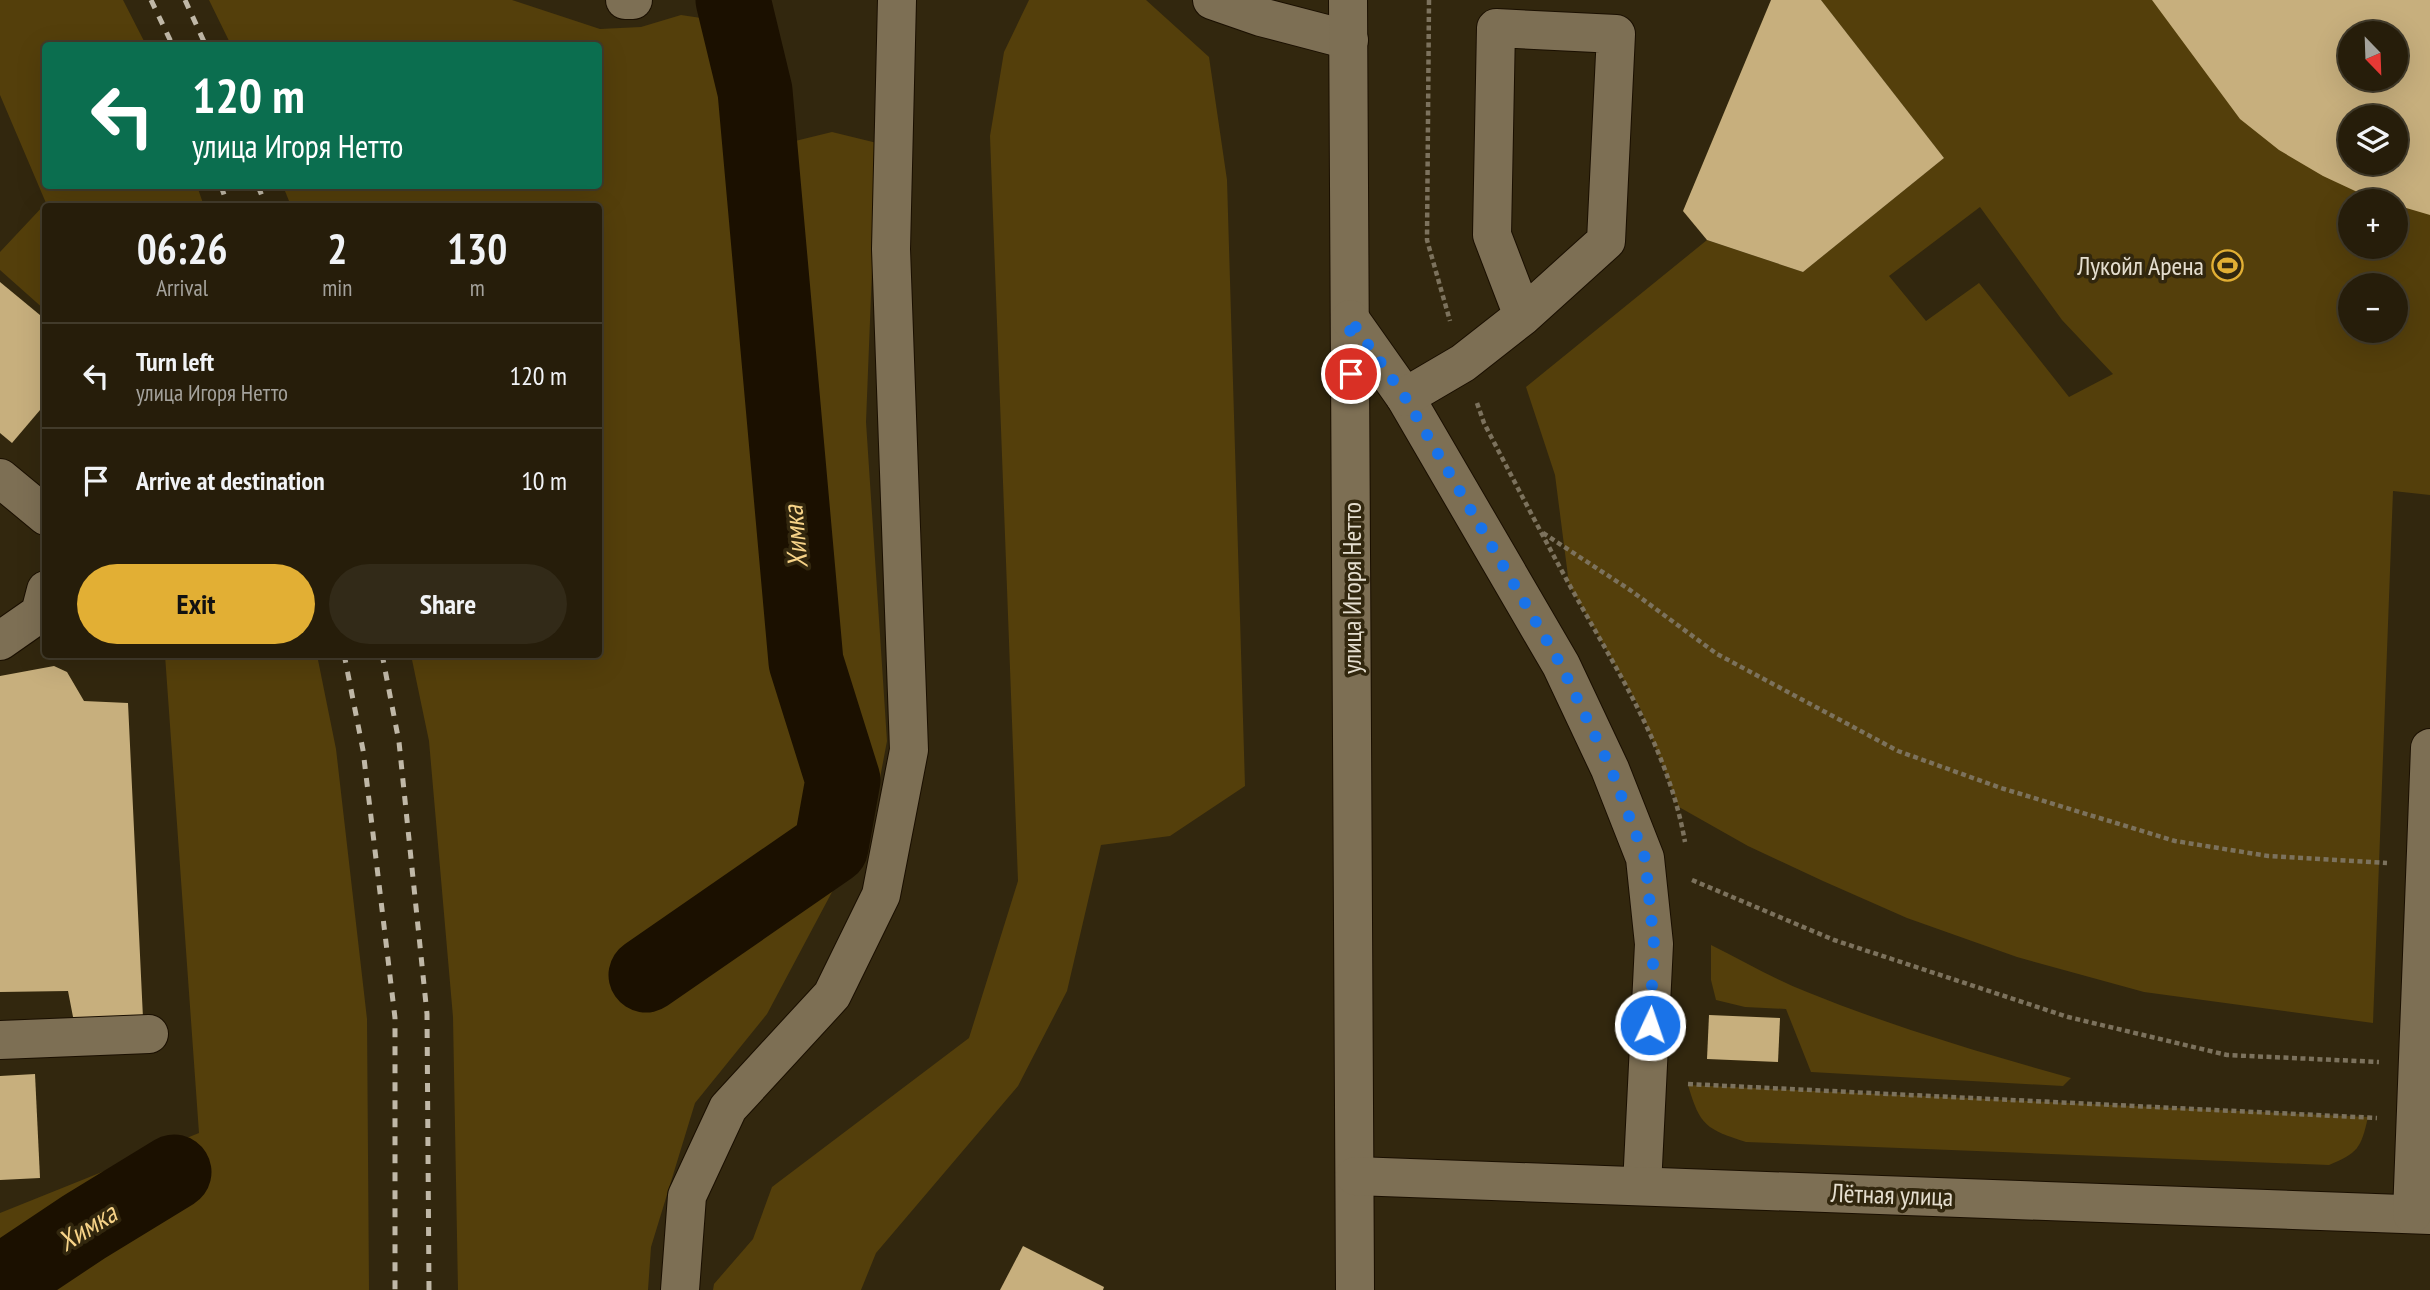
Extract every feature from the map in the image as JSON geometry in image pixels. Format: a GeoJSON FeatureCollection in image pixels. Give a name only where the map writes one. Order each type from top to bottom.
{"type":"FeatureCollection","features":[{"type":"Feature","properties":{"kind":"street"},"geometry":{"type":"LineString","coordinates":[[625,0],[633,0]]}},
{"type":"Feature","properties":{"kind":"street"},"geometry":{"type":"LineString","coordinates":[[680,1290],[687,1196],[728,1108],[832,995],[881,895],[909,750],[891,249],[897,0]]}},
{"type":"Feature","properties":{"kind":"street"},"geometry":{"type":"LineString","coordinates":[[1212,0],[1261,17],[1349,40]]}},
{"type":"Feature","properties":{"kind":"street","name":"улица Игоря Нетто"},"geometry":{"type":"LineString","coordinates":[[1348,0],[1355,1290]]}},
{"type":"Feature","properties":{"kind":"street"},"geometry":{"type":"LineString","coordinates":[[1405,397],[1463,363],[1523,316],[1606,241],[1616,34],[1496,29],[1492,235],[1523,316]]}},
{"type":"Feature","properties":{"kind":"street"},"geometry":{"type":"LineString","coordinates":[[1350,319],[1405,397],[1561,665],[1611,769],[1645,858],[1654,944],[1642,1186]]}},
{"type":"Feature","properties":{"kind":"street"},"geometry":{"type":"LineString","coordinates":[[0,478],[42,513]]}},
{"type":"Feature","properties":{"kind":"street"},"geometry":{"type":"LineString","coordinates":[[0,641],[40,613],[42,605]]}},
{"type":"Feature","properties":{"kind":"street"},"geometry":{"type":"LineString","coordinates":[[2421,1214],[2430,748]]}},
{"type":"Feature","properties":{"kind":"street"},"geometry":{"type":"LineString","coordinates":[[0,1040],[149,1034]]}},
{"type":"Feature","properties":{"kind":"street","name":"Лётная улица"},"geometry":{"type":"LineString","coordinates":[[1354,1176],[2421,1214]]}},
{"type":"Feature","properties":{"kind":"path"},"geometry":{"type":"LineString","coordinates":[[1429,0],[1427,240],[1463,363],[1484,423],[1541,532],[1641,710],[1679,807]]}},
{"type":"Feature","properties":{"kind":"path"},"geometry":{"type":"LineString","coordinates":[[1541,532],[1630,590],[1717,654],[1898,751],[2001,788],[2175,841],[2268,856],[2426,864]]}},
{"type":"Feature","properties":{"kind":"path"},"geometry":{"type":"LineString","coordinates":[[1692,880],[1834,940],[2068,1017],[2227,1055],[2371,1062]]}},
{"type":"Feature","properties":{"kind":"path"},"geometry":{"type":"LineString","coordinates":[[1688,1085],[2368,1117]]}},
{"type":"Feature","properties":{"kind":"shaded area"},"geometry":{"type":"Polygon","coordinates":[[[0,0],[123,0],[144,42],[42,42],[42,189],[198,189],[203,203],[46,203],[0,95],[0,0]]]}},
{"type":"Feature","properties":{"kind":"shaded area"},"geometry":{"type":"Polygon","coordinates":[[[209,0],[512,0],[600,29],[641,27],[681,15],[728,22],[768,45],[776,65],[771,87],[770,132],[787,143],[832,132],[877,143],[866,422],[887,741],[873,815],[767,1014],[695,1103],[651,1247],[648,1290],[458,1290],[453,1017],[429,741],[412,658],[602,658],[602,203],[290,203],[284,189],[602,189],[602,42],[230,42],[209,0]]]}},
{"type":"Feature","properties":{"kind":"shaded area"},"geometry":{"type":"Polygon","coordinates":[[[1029,0],[1146,0],[1209,57],[1227,180],[1245,786],[1170,836],[1101,845],[1067,991],[1018,1086],[876,1253],[861,1290],[713,1290],[714,1284],[753,1239],[772,1187],[969,1038],[1018,881],[990,136],[1004,52],[1029,0]]]}},
{"type":"Feature","properties":{"kind":"shaded area"},"geometry":{"type":"Polygon","coordinates":[[[1821,0],[2430,0],[2430,495],[2393,491],[2373,1023],[2144,992],[2017,957],[1907,918],[1823,881],[1748,846],[1679,807],[1641,710],[1569,584],[1555,475],[1526,387],[1707,240],[1803,272],[1944,158],[1821,0]],[[1980,207],[1889,276],[1926,321],[1979,283],[2069,397],[2113,374],[2062,320],[1980,207]]]}},
{"type":"Feature","properties":{"kind":"shaded area"},"geometry":{"type":"Polygon","coordinates":[[[42,207],[42,307],[0,270],[0,252],[42,207]]]}},
{"type":"Feature","properties":{"kind":"shaded area"},"geometry":{"type":"Polygon","coordinates":[[[165,658],[318,658],[336,749],[367,1019],[369,1290],[0,1290],[0,1213],[199,1133],[165,658]]]}},
{"type":"Feature","properties":{"kind":"shaded area"},"geometry":{"type":"Polygon","coordinates":[[[1711,945],[1839,1005],[1938,1039],[2071,1078],[2063,1086],[1811,1072],[1786,1009],[1745,1007],[1716,1000],[1711,980],[1711,945]]]}},
{"type":"Feature","properties":{"kind":"shaded area"},"geometry":{"type":"Polygon","coordinates":[[[1688,1085],[2368,1117],[2357,1148],[2329,1165],[1746,1142],[1706,1124],[1696,1109],[1688,1085]]]}},
{"type":"Feature","properties":{"kind":"building"},"geometry":{"type":"Polygon","coordinates":[[[1771,0],[1821,0],[1944,158],[1803,272],[1707,240],[1683,211],[1771,0]]]}},
{"type":"Feature","properties":{"kind":"building"},"geometry":{"type":"Polygon","coordinates":[[[2152,0],[2430,0],[2430,215],[2408,209],[2408,189],[2351,189],[2279,150],[2240,119],[2152,0]]]}},
{"type":"Feature","properties":{"kind":"building"},"geometry":{"type":"Polygon","coordinates":[[[0,282],[42,317],[42,408],[12,443],[0,433],[0,282]]]}},
{"type":"Feature","properties":{"kind":"building"},"geometry":{"type":"Polygon","coordinates":[[[54,666],[67,672],[84,701],[128,703],[143,1018],[74,1022],[68,991],[0,992],[0,676],[54,666]]]}},
{"type":"Feature","properties":{"kind":"building"},"geometry":{"type":"Polygon","coordinates":[[[1709,1015],[1780,1018],[1778,1062],[1707,1059],[1709,1015]]]}},
{"type":"Feature","properties":{"kind":"building"},"geometry":{"type":"Polygon","coordinates":[[[35,1074],[40,1178],[0,1180],[0,1076],[35,1074]]]}},
{"type":"Feature","properties":{"kind":"building"},"geometry":{"type":"Polygon","coordinates":[[[1023,1246],[1104,1287],[1103,1290],[1000,1290],[1023,1246]]]}},
{"type":"Feature","properties":{"kind":"waterway","name":"Химка"},"geometry":{"type":"LineString","coordinates":[[646,975],[831,847],[843,780],[806,662],[755,91],[733,0]]}},
{"type":"Feature","properties":{"kind":"waterway","name":"Химка"},"geometry":{"type":"LineString","coordinates":[[0,1283],[174,1172]]}},
{"type":"Feature","properties":{"kind":"railway"},"geometry":{"type":"LineString","coordinates":[[151,0],[171,42]]}},
{"type":"Feature","properties":{"kind":"railway"},"geometry":{"type":"LineString","coordinates":[[185,0],[204,42]]}},
{"type":"Feature","properties":{"kind":"railway"},"geometry":{"type":"LineString","coordinates":[[222,189],[227,203]]}},
{"type":"Feature","properties":{"kind":"railway"},"geometry":{"type":"LineString","coordinates":[[259,189],[265,203]]}},
{"type":"Feature","properties":{"kind":"railway"},"geometry":{"type":"LineString","coordinates":[[345,658],[363,750],[395,1018],[395,1290]]}},
{"type":"Feature","properties":{"kind":"railway"},"geometry":{"type":"LineString","coordinates":[[383,658],[399,742],[427,1014],[429,1290]]}},
{"type":"Feature","properties":{"kind":"place","name":"Лукойл Арена"},"geometry":{"type":"Point","coordinates":[2227,266]}},
{"type":"Feature","properties":{"kind":"route"},"geometry":{"type":"LineString","coordinates":[[1351,374],[1350,319],[1405,397],[1561,665],[1611,769],[1645,858],[1654,944],[1650,1025]]}}]}
